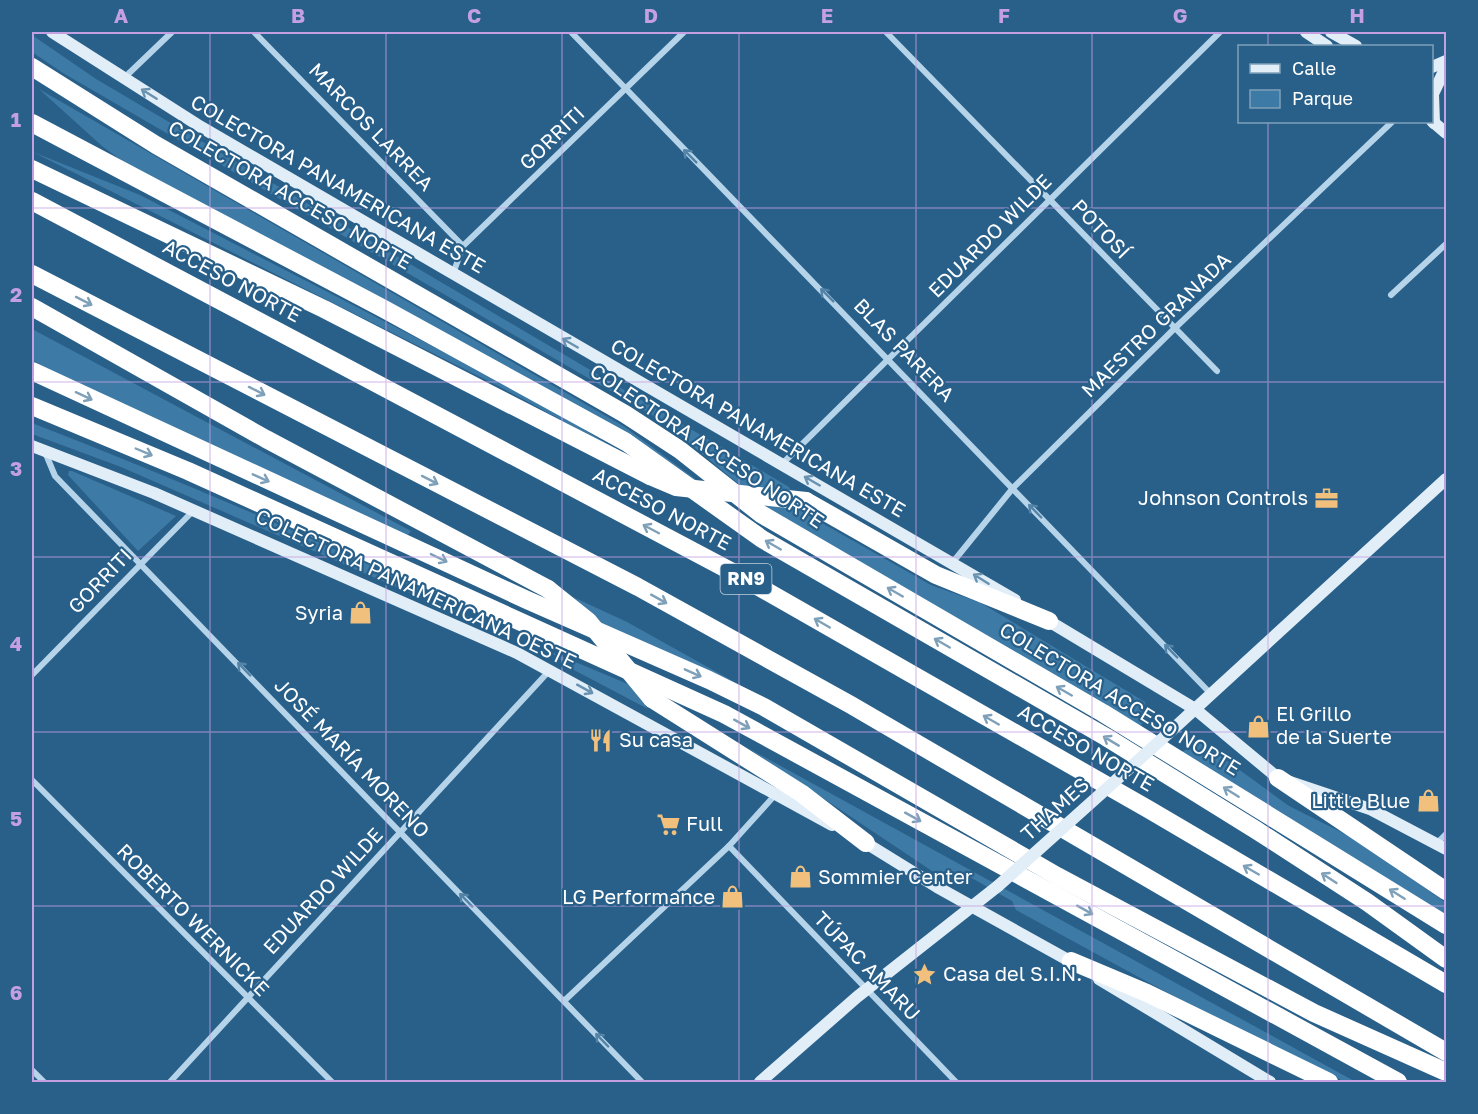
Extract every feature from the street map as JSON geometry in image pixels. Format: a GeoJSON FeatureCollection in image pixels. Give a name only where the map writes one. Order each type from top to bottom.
{"type":"FeatureCollection","features":[{"type":"Feature","properties":{"kind":"highway","name":"COLECTORA ACCESO NORTE"},"geometry":{"type":"LineString","coordinates":[[32,67],[156,145],[626,414],[680,450],[761,514],[1103,713],[1446,925]]}},
{"type":"Feature","properties":{"kind":"highway"},"geometry":{"type":"LineString","coordinates":[[32,123],[384,309],[626,442],[762,539],[1106,737],[1256,830],[1446,959]]}},
{"type":"Feature","properties":{"kind":"highway"},"geometry":{"type":"LineString","coordinates":[[32,169],[324,309],[650,476],[676,487],[806,501],[936,575],[1049,621]]}},
{"type":"Feature","properties":{"kind":"highway","name":"ACCESO NORTE"},"geometry":{"type":"LineString","coordinates":[[32,201],[738,575],[1148,809],[1446,984]]}},
{"type":"Feature","properties":{"kind":"highway"},"geometry":{"type":"LineString","coordinates":[[32,274],[658,598],[851,705],[1446,1052]]}},
{"type":"Feature","properties":{"kind":"highway"},"geometry":{"type":"LineString","coordinates":[[32,307],[266,439],[548,589],[588,621],[652,699],[801,793],[866,843]]}},
{"type":"Feature","properties":{"kind":"highway"},"geometry":{"type":"LineString","coordinates":[[32,371],[526,600],[709,680],[764,707],[1088,892],[1314,1013],[1446,1072]]}},
{"type":"Feature","properties":{"kind":"highway"},"geometry":{"type":"LineString","coordinates":[[32,406],[188,471],[724,714],[1398,1083]]}},
{"type":"Feature","properties":{"kind":"highway"},"geometry":{"type":"LineString","coordinates":[[1278,777],[1446,891]]}},
{"type":"Feature","properties":{"kind":"highway"},"geometry":{"type":"LineString","coordinates":[[1071,961],[1147,993],[1329,1083]]}},
{"type":"Feature","properties":{"kind":"street","name":"COLECTORA PANAMERICANA ESTE"},"geometry":{"type":"LineString","coordinates":[[52,32],[123,78],[453,274],[953,562],[1195,709],[1278,777],[1370,809],[1441,847]]}},
{"type":"Feature","properties":{"kind":"street"},"geometry":{"type":"LineString","coordinates":[[123,78],[172,32]]}},
{"type":"Feature","properties":{"kind":"street","name":"MARCOS LARREA"},"geometry":{"type":"LineString","coordinates":[[254,32],[463,246]]}},
{"type":"Feature","properties":{"kind":"street","name":"BLAS PARERA"},"geometry":{"type":"LineString","coordinates":[[572,32],[626,90],[890,358],[1211,694]]}},
{"type":"Feature","properties":{"kind":"street","name":"GORRITI"},"geometry":{"type":"LineString","coordinates":[[453,274],[463,246],[684,32]]}},
{"type":"Feature","properties":{"kind":"street","name":"POTOSÍ"},"geometry":{"type":"LineString","coordinates":[[886,32],[1217,371]]}},
{"type":"Feature","properties":{"kind":"street","name":"EDUARDO WILDE"},"geometry":{"type":"LineString","coordinates":[[782,464],[1220,32]]}},
{"type":"Feature","properties":{"kind":"street"},"geometry":{"type":"LineString","coordinates":[[1306,32],[1326,45]]}},
{"type":"Feature","properties":{"kind":"street"},"geometry":{"type":"LineString","coordinates":[[1330,32],[1354,45]]}},
{"type":"Feature","properties":{"kind":"street"},"geometry":{"type":"LineString","coordinates":[[1446,67],[1433,94],[1433,122],[1446,132]]}},
{"type":"Feature","properties":{"kind":"street","name":"MAESTRO GRANADA"},"geometry":{"type":"LineString","coordinates":[[953,562],[1013,488],[1174,328],[1391,123]]}},
{"type":"Feature","properties":{"kind":"street"},"geometry":{"type":"LineString","coordinates":[[1391,295],[1446,244]]}},
{"type":"Feature","properties":{"kind":"street","name":"COLECTORA PANAMERICANA OESTE"},"geometry":{"type":"LineString","coordinates":[[32,446],[193,510],[357,580],[550,670],[866,843],[972,907],[1071,961],[1145,1010],[1270,1083]]}},
{"type":"Feature","properties":{"kind":"street","name":"JOSÉ MARÍA MORENO"},"geometry":{"type":"LineString","coordinates":[[45,451],[55,476],[642,1083]]}},
{"type":"Feature","properties":{"kind":"street","name":"THAMES"},"geometry":{"type":"LineString","coordinates":[[760,1083],[866,989],[998,886],[1446,479]]}},
{"type":"Feature","properties":{"kind":"street","name":"GORRITI"},"geometry":{"type":"LineString","coordinates":[[32,675],[193,510]]}},
{"type":"Feature","properties":{"kind":"street","name":"EDUARDO WILDE"},"geometry":{"type":"LineString","coordinates":[[170,1083],[246,997],[550,670]]}},
{"type":"Feature","properties":{"kind":"street","name":"ROBERTO WERNICKE"},"geometry":{"type":"LineString","coordinates":[[32,780],[332,1083]]}},
{"type":"Feature","properties":{"kind":"street"},"geometry":{"type":"LineString","coordinates":[[564,1001],[729,846],[775,795]]}},
{"type":"Feature","properties":{"kind":"street"},"geometry":{"type":"LineString","coordinates":[[1441,847],[1446,834]]}},
{"type":"Feature","properties":{"kind":"street","name":"TÚPAC AMARU"},"geometry":{"type":"LineString","coordinates":[[729,846],[956,1083]]}},
{"type":"Feature","properties":{"kind":"street"},"geometry":{"type":"LineString","coordinates":[[32,1070],[44,1083]]}},
{"type":"Feature","properties":{"kind":"green space"},"geometry":{"type":"Polygon","coordinates":[[[32,35],[96,79],[789,487],[799,510],[931,585],[981,603],[1145,702],[1146,720],[1138,728],[772,512],[664,422],[63,73],[32,52],[32,35]]]}},
{"type":"Feature","properties":{"kind":"green space"},"geometry":{"type":"Polygon","coordinates":[[[39,89],[625,427],[772,536],[144,177],[102,146],[39,89]]]}},
{"type":"Feature","properties":{"kind":"green space"},"geometry":{"type":"Polygon","coordinates":[[[33,152],[140,195],[521,392],[628,456],[500,387],[33,152]]]}},
{"type":"Feature","properties":{"kind":"green space"},"geometry":{"type":"Polygon","coordinates":[[[32,329],[411,531],[407,536],[65,379],[32,360],[32,329]]]}},
{"type":"Feature","properties":{"kind":"green space"},"geometry":{"type":"Polygon","coordinates":[[[32,423],[184,484],[335,549],[435,595],[434,600],[513,638],[121,467],[32,434],[32,423]]]}},
{"type":"Feature","properties":{"kind":"green space"},"geometry":{"type":"Polygon","coordinates":[[[69,471],[176,516],[138,551],[68,475],[69,471]]]}},
{"type":"Feature","properties":{"kind":"green space"},"geometry":{"type":"Polygon","coordinates":[[[573,597],[627,622],[808,723],[605,628],[573,597]]]}},
{"type":"Feature","properties":{"kind":"green space"},"geometry":{"type":"Polygon","coordinates":[[[549,651],[628,684],[648,709],[574,670],[549,651]]]}},
{"type":"Feature","properties":{"kind":"green space"},"geometry":{"type":"Polygon","coordinates":[[[1194,744],[1204,744],[1289,806],[1357,840],[1446,903],[1446,916],[1179,754],[1194,744]]]}},
{"type":"Feature","properties":{"kind":"green space"},"geometry":{"type":"Polygon","coordinates":[[[748,748],[1356,1082],[1345,1082],[1199,1010],[1016,910],[1012,901],[970,877],[955,880],[932,871],[748,748]]]}},
{"type":"Feature","properties":{"kind":"place","name":"Johnson Controls"},"geometry":{"type":"Point","coordinates":[1326,498]}},
{"type":"Feature","properties":{"kind":"place","name":"Syria"},"geometry":{"type":"Point","coordinates":[361,613]}},
{"type":"Feature","properties":{"kind":"place","name":"El Grillo de la Suerte"},"geometry":{"type":"Point","coordinates":[1258,726]}},
{"type":"Feature","properties":{"kind":"place","name":"Su casa"},"geometry":{"type":"Point","coordinates":[601,740]}},
{"type":"Feature","properties":{"kind":"place","name":"Little Blue"},"geometry":{"type":"Point","coordinates":[1428,801]}},
{"type":"Feature","properties":{"kind":"place","name":"Full"},"geometry":{"type":"Point","coordinates":[668,824]}},
{"type":"Feature","properties":{"kind":"place","name":"Sommier Center"},"geometry":{"type":"Point","coordinates":[800,877]}},
{"type":"Feature","properties":{"kind":"place","name":"LG Performance"},"geometry":{"type":"Point","coordinates":[733,897]}},
{"type":"Feature","properties":{"kind":"place","name":"Casa del S.I.N."},"geometry":{"type":"Point","coordinates":[925,974]}}]}
